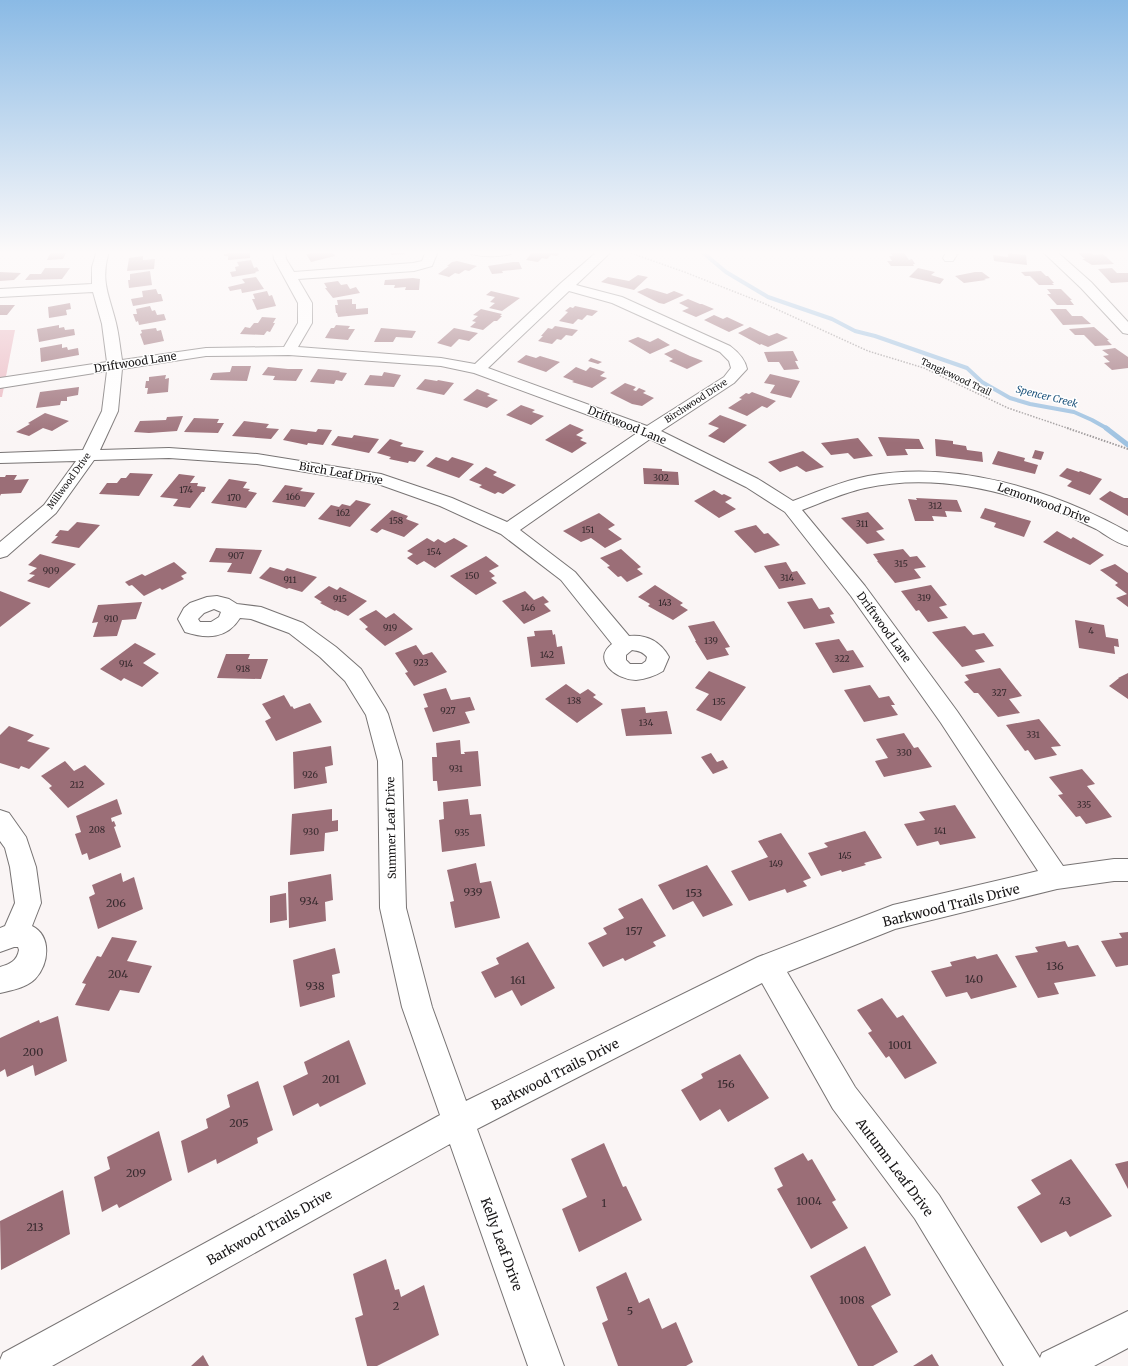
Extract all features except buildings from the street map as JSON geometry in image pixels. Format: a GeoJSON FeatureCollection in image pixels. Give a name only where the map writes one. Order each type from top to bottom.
{"type":"FeatureCollection","features":[{"type":"Feature","properties":{"kind":"street","name":"Millwood Drive"},"geometry":{"type":"LineString","coordinates":[[0,552],[50,509],[90,454],[110,411],[115,365],[106,315]]}},
{"type":"Feature","properties":{"kind":"street"},"geometry":{"type":"LineString","coordinates":[[289,351],[305,323],[305,315]]}},
{"type":"Feature","properties":{"kind":"street"},"geometry":{"type":"LineString","coordinates":[[478,369],[536,315]]}},
{"type":"Feature","properties":{"kind":"street","name":"Birchwood Drive"},"geometry":{"type":"LineString","coordinates":[[508,530],[650,432],[729,380],[739,369],[739,363],[725,350],[650,315]]}},
{"type":"Feature","properties":{"kind":"street"},"geometry":{"type":"LineString","coordinates":[[1114,315],[1128,330]]}},
{"type":"Feature","properties":{"kind":"street","name":"Driftwood Lane"},"geometry":{"type":"LineString","coordinates":[[0,383],[206,352],[289,351],[441,362],[478,369],[650,432],[752,483],[792,508],[858,591],[949,717],[1056,878]]}},
{"type":"Feature","properties":{"kind":"street","name":"Birch Leaf Drive"},"geometry":{"type":"LineString","coordinates":[[0,458],[90,454],[169,453],[249,459],[381,479],[446,502],[508,530],[568,576],[625,645]]}},
{"type":"Feature","properties":{"kind":"street","name":"Lemonwood Drive"},"geometry":{"type":"LineString","coordinates":[[792,508],[854,485],[878,480],[906,477],[948,478],[994,485],[1040,499],[1088,518],[1128,540]]}},
{"type":"Feature","properties":{"kind":"street","name":"Summer Leaf Drive"},"geometry":{"type":"LineString","coordinates":[[231,610],[254,612],[296,628],[328,652],[353,675],[377,714],[390,761],[393,908],[417,1007],[458,1122]]}},
{"type":"Feature","properties":{"kind":"street"},"geometry":{"type":"LineString","coordinates":[[0,820],[17,845],[23,867],[28,903],[8,938],[28,938],[33,942],[34,949],[33,956],[23,971],[14,976],[0,980]]}},
{"type":"Feature","properties":{"kind":"street","name":"Barkwood Trails Drive"},"geometry":{"type":"LineString","coordinates":[[18,1366],[458,1122],[768,966],[893,917],[1056,878],[1114,870],[1128,870]]}},
{"type":"Feature","properties":{"kind":"street","name":"Autumn Leaf Drive"},"geometry":{"type":"LineString","coordinates":[[768,966],[844,1098],[927,1207],[1025,1366]]}},
{"type":"Feature","properties":{"kind":"street","name":"Kelly Leaf Drive"},"geometry":{"type":"LineString","coordinates":[[458,1122],[546,1366]]}},
{"type":"Feature","properties":{"kind":"street"},"geometry":{"type":"LineString","coordinates":[[1055,1366],[1128,1329]]}},
{"type":"Feature","properties":{"kind":"path","name":"Tanglewood Trail"},"geometry":{"type":"LineString","coordinates":[[789,315],[868,351],[924,368],[1008,408],[1128,449]]}},
{"type":"Feature","properties":{"kind":"shaded area"},"geometry":{"type":"Polygon","coordinates":[[[0,330],[15,330],[2,397],[0,397],[0,330]]]}},
{"type":"Feature","properties":{"kind":"waterway","name":"Spencer Creek"},"geometry":{"type":"LineString","coordinates":[[820,315],[832,319],[855,331],[875,336],[967,368],[982,382],[1010,398],[1030,404],[1074,412],[1108,429]]}},
{"type":"Feature","properties":{"kind":"waterway","name":"Spencer Creek"},"geometry":{"type":"LineString","coordinates":[[1106,428],[1128,445]]}}]}
